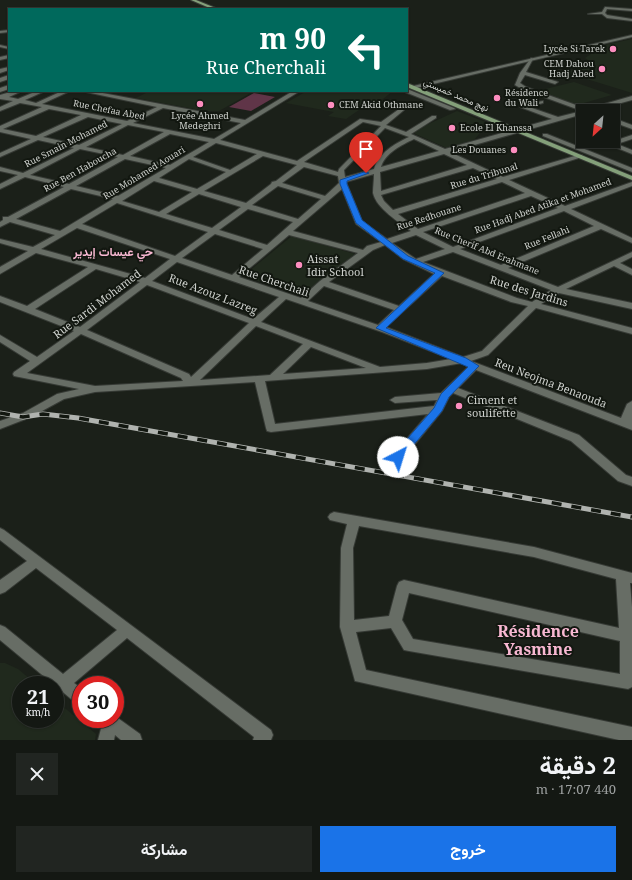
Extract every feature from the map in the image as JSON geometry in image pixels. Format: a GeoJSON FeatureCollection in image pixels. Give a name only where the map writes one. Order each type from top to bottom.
{"type":"FeatureCollection","features":[{"type":"Feature","properties":{"kind":"main road"},"geometry":{"type":"LineString","coordinates":[[193,0],[213,8]]}},
{"type":"Feature","properties":{"kind":"main road"},"geometry":{"type":"LineString","coordinates":[[200,0],[220,8]]}},
{"type":"Feature","properties":{"kind":"main road","name":"نهج محمد خميستي"},"geometry":{"type":"LineString","coordinates":[[409,87],[632,178]]}},
{"type":"Feature","properties":{"kind":"street"},"geometry":{"type":"LineString","coordinates":[[605,15],[607,8],[631,16]]}},
{"type":"Feature","properties":{"kind":"street"},"geometry":{"type":"LineString","coordinates":[[590,14],[631,16]]}},
{"type":"Feature","properties":{"kind":"street"},"geometry":{"type":"LineString","coordinates":[[409,87],[632,36]]}},
{"type":"Feature","properties":{"kind":"street"},"geometry":{"type":"LineString","coordinates":[[531,59],[517,84],[576,107]]}},
{"type":"Feature","properties":{"kind":"street"},"geometry":{"type":"LineString","coordinates":[[523,73],[555,82]]}},
{"type":"Feature","properties":{"kind":"street"},"geometry":{"type":"LineString","coordinates":[[409,87],[452,109]]}},
{"type":"Feature","properties":{"kind":"street"},"geometry":{"type":"LineString","coordinates":[[1,98],[16,92]]}},
{"type":"Feature","properties":{"kind":"street"},"geometry":{"type":"LineString","coordinates":[[0,109],[40,92]]}},
{"type":"Feature","properties":{"kind":"street"},"geometry":{"type":"LineString","coordinates":[[35,105],[65,92]]}},
{"type":"Feature","properties":{"kind":"street"},"geometry":{"type":"LineString","coordinates":[[90,92],[246,122]]}},
{"type":"Feature","properties":{"kind":"street"},"geometry":{"type":"LineString","coordinates":[[102,94],[107,92]]}},
{"type":"Feature","properties":{"kind":"street","name":"Rue Mohamed Aouari"},"geometry":{"type":"LineString","coordinates":[[0,271],[295,92]]}},
{"type":"Feature","properties":{"kind":"street","name":"Rue Chefaa Abed"},"geometry":{"type":"LineString","coordinates":[[1,98],[215,141],[301,163],[343,180]]}},
{"type":"Feature","properties":{"kind":"street"},"geometry":{"type":"LineString","coordinates":[[611,104],[632,98]]}},
{"type":"Feature","properties":{"kind":"street"},"geometry":{"type":"LineString","coordinates":[[541,102],[524,106],[558,119]]}},
{"type":"Feature","properties":{"kind":"street","name":"Rue Smain Mohamed"},"geometry":{"type":"LineString","coordinates":[[0,188],[162,106]]}},
{"type":"Feature","properties":{"kind":"street"},"geometry":{"type":"LineString","coordinates":[[0,129],[48,107]]}},
{"type":"Feature","properties":{"kind":"street"},"geometry":{"type":"LineString","coordinates":[[343,180],[341,170],[383,125],[402,109]]}},
{"type":"Feature","properties":{"kind":"street"},"geometry":{"type":"LineString","coordinates":[[233,278],[327,199],[343,180],[576,114]]}},
{"type":"Feature","properties":{"kind":"street"},"geometry":{"type":"LineString","coordinates":[[0,156],[87,115]]}},
{"type":"Feature","properties":{"kind":"street"},"geometry":{"type":"LineString","coordinates":[[434,117],[394,147],[379,164],[377,170],[377,194],[474,165]]}},
{"type":"Feature","properties":{"kind":"street","name":"Rue Sardi Mohamed"},"geometry":{"type":"LineString","coordinates":[[95,388],[18,374],[80,331],[274,183],[362,120],[383,125],[410,135],[632,241]]}},
{"type":"Feature","properties":{"kind":"street"},"geometry":{"type":"LineString","coordinates":[[620,123],[632,127]]}},
{"type":"Feature","properties":{"kind":"street"},"geometry":{"type":"LineString","coordinates":[[0,129],[171,167]]}},
{"type":"Feature","properties":{"kind":"street","name":"Rue Ben Haboucha"},"geometry":{"type":"LineString","coordinates":[[0,224],[169,132]]}},
{"type":"Feature","properties":{"kind":"street"},"geometry":{"type":"LineString","coordinates":[[545,135],[631,169]]}},
{"type":"Feature","properties":{"kind":"street"},"geometry":{"type":"LineString","coordinates":[[620,141],[632,137]]}},
{"type":"Feature","properties":{"kind":"street"},"geometry":{"type":"LineString","coordinates":[[620,147],[632,152]]}},
{"type":"Feature","properties":{"kind":"street"},"geometry":{"type":"LineString","coordinates":[[160,214],[263,153]]}},
{"type":"Feature","properties":{"kind":"street","name":"Rue du Tribunal"},"geometry":{"type":"LineString","coordinates":[[392,213],[580,156]]}},
{"type":"Feature","properties":{"kind":"street"},"geometry":{"type":"LineString","coordinates":[[188,157],[232,172]]}},
{"type":"Feature","properties":{"kind":"street"},"geometry":{"type":"LineString","coordinates":[[0,169],[118,200],[269,248]]}},
{"type":"Feature","properties":{"kind":"street"},"geometry":{"type":"LineString","coordinates":[[153,178],[300,222]]}},
{"type":"Feature","properties":{"kind":"street","name":"Rue des Jardins"},"geometry":{"type":"LineString","coordinates":[[343,180],[359,222],[415,262],[440,273],[514,300],[632,331]]}},
{"type":"Feature","properties":{"kind":"street"},"geometry":{"type":"LineString","coordinates":[[274,183],[327,199]]}},
{"type":"Feature","properties":{"kind":"street","name":"Rue Hadj Abed Atika et Mohamed"},"geometry":{"type":"LineString","coordinates":[[415,262],[632,184]]}},
{"type":"Feature","properties":{"kind":"street","name":"Rue Redhouane"},"geometry":{"type":"LineString","coordinates":[[302,302],[323,283],[370,248],[532,193]]}},
{"type":"Feature","properties":{"kind":"street","name":"Rue Cherif Abd Erahmane"},"geometry":{"type":"LineString","coordinates":[[377,194],[381,202],[392,213],[418,232],[454,249],[558,290],[632,306]]}},
{"type":"Feature","properties":{"kind":"street"},"geometry":{"type":"LineString","coordinates":[[0,217],[62,234]]}},
{"type":"Feature","properties":{"kind":"street","name":"Rue Cherchali"},"geometry":{"type":"LineString","coordinates":[[77,225],[380,328],[463,360]]}},
{"type":"Feature","properties":{"kind":"street","name":"Rue Fellahi"},"geometry":{"type":"LineString","coordinates":[[501,268],[601,226]]}},
{"type":"Feature","properties":{"kind":"street"},"geometry":{"type":"LineString","coordinates":[[288,232],[363,252]]}},
{"type":"Feature","properties":{"kind":"street","name":"Rue Azouz Lazreg"},"geometry":{"type":"LineString","coordinates":[[0,241],[145,281],[380,370]]}},
{"type":"Feature","properties":{"kind":"street"},"geometry":{"type":"LineString","coordinates":[[0,425],[27,415],[61,396],[95,388],[190,384],[380,370],[427,366],[463,360],[485,353],[534,305],[558,290],[632,254]]}},
{"type":"Feature","properties":{"kind":"street"},"geometry":{"type":"LineString","coordinates":[[614,263],[632,272]]}},
{"type":"Feature","properties":{"kind":"street"},"geometry":{"type":"LineString","coordinates":[[28,310],[95,266]]}},
{"type":"Feature","properties":{"kind":"street"},"geometry":{"type":"LineString","coordinates":[[380,328],[440,273]]}},
{"type":"Feature","properties":{"kind":"street"},"geometry":{"type":"LineString","coordinates":[[323,283],[400,309]]}},
{"type":"Feature","properties":{"kind":"street"},"geometry":{"type":"LineString","coordinates":[[190,384],[254,323],[285,296]]}},
{"type":"Feature","properties":{"kind":"street"},"geometry":{"type":"LineString","coordinates":[[0,299],[186,376],[190,384]]}},
{"type":"Feature","properties":{"kind":"street"},"geometry":{"type":"LineString","coordinates":[[0,338],[37,361]]}},
{"type":"Feature","properties":{"kind":"street"},"geometry":{"type":"LineString","coordinates":[[273,378],[309,343]]}},
{"type":"Feature","properties":{"kind":"street","name":"Reu Neojma Benaouda"},"geometry":{"type":"LineString","coordinates":[[463,360],[474,366],[628,424]]}},
{"type":"Feature","properties":{"kind":"street"},"geometry":{"type":"LineString","coordinates":[[398,457],[438,409],[448,392],[474,366]]}},
{"type":"Feature","properties":{"kind":"street"},"geometry":{"type":"LineString","coordinates":[[259,379],[270,428],[438,409]]}},
{"type":"Feature","properties":{"kind":"street"},"geometry":{"type":"LineString","coordinates":[[395,400],[448,392],[575,438],[622,478],[632,482]]}},
{"type":"Feature","properties":{"kind":"street"},"geometry":{"type":"LineString","coordinates":[[628,424],[632,404]]}},
{"type":"Feature","properties":{"kind":"street"},"geometry":{"type":"LineString","coordinates":[[334,517],[534,552],[628,577],[630,637],[628,682],[409,645],[395,621],[404,586],[630,637]]}},
{"type":"Feature","properties":{"kind":"street"},"geometry":{"type":"LineString","coordinates":[[354,521],[347,548],[347,627],[360,676],[632,735]]}},
{"type":"Feature","properties":{"kind":"street"},"geometry":{"type":"LineString","coordinates":[[0,533],[265,735],[261,740]]}},
{"type":"Feature","properties":{"kind":"street"},"geometry":{"type":"LineString","coordinates":[[0,588],[36,561]]}},
{"type":"Feature","properties":{"kind":"street"},"geometry":{"type":"LineString","coordinates":[[347,627],[395,621]]}},
{"type":"Feature","properties":{"kind":"street"},"geometry":{"type":"LineString","coordinates":[[64,682],[127,630]]}},
{"type":"Feature","properties":{"kind":"street"},"geometry":{"type":"LineString","coordinates":[[0,631],[55,676]]}},
{"type":"Feature","properties":{"kind":"street"},"geometry":{"type":"LineString","coordinates":[[64,684],[72,690]]}},
{"type":"Feature","properties":{"kind":"street"},"geometry":{"type":"LineString","coordinates":[[106,740],[108,728]]}},
{"type":"Feature","properties":{"kind":"street"},"geometry":{"type":"LineString","coordinates":[[118,728],[134,740]]}},
{"type":"Feature","properties":{"kind":"shaded area","name":"CEM Dahou Hadj Abed"},"geometry":{"type":"Polygon","coordinates":[[[632,39],[632,93],[567,73],[588,60],[585,58],[597,50],[591,48],[632,39]]]}},
{"type":"Feature","properties":{"kind":"shaded area"},"geometry":{"type":"Polygon","coordinates":[[[574,82],[612,95],[576,105],[537,91],[574,82]]]}},
{"type":"Feature","properties":{"kind":"shaded area","name":"Lycée Ahmed Medeghri"},"geometry":{"type":"Polygon","coordinates":[[[148,92],[252,92],[219,111],[205,111],[136,98],[148,92]]]}},
{"type":"Feature","properties":{"kind":"shaded area","name":"CEM Akid Othmane"},"geometry":{"type":"Polygon","coordinates":[[[305,92],[392,92],[374,106],[366,105],[346,119],[328,116],[334,112],[286,103],[305,92]]]}},
{"type":"Feature","properties":{"kind":"shaded area"},"geometry":{"type":"Polygon","coordinates":[[[254,93],[275,97],[251,111],[229,107],[254,93]]]}},
{"type":"Feature","properties":{"kind":"shaded area","name":"Ecole El Khanssa"},"geometry":{"type":"Polygon","coordinates":[[[457,111],[488,123],[474,140],[447,148],[411,132],[457,111]]]}},
{"type":"Feature","properties":{"kind":"shaded area","name":"Aissat Idir School"},"geometry":{"type":"Polygon","coordinates":[[[292,236],[355,254],[302,296],[243,276],[292,236]]]}},
{"type":"Feature","properties":{"kind":"shaded area"},"geometry":{"type":"Polygon","coordinates":[[[0,663],[5,663],[18,669],[26,676],[12,676],[12,728],[64,728],[64,707],[72,714],[72,728],[89,728],[96,734],[95,740],[0,740],[0,663]]]}},
{"type":"Feature","properties":{"kind":"railway"},"geometry":{"type":"LineString","coordinates":[[0,413],[23,417],[43,414],[78,418],[632,517]]}},
{"type":"Feature","properties":{"kind":"place","name":"Lycée Si Tarek"},"geometry":{"type":"Point","coordinates":[613,49]}},
{"type":"Feature","properties":{"kind":"place","name":"CEM Dahou Hadj Abed"},"geometry":{"type":"Point","coordinates":[602,69]}},
{"type":"Feature","properties":{"kind":"place","name":"Résidence du Wali"},"geometry":{"type":"Point","coordinates":[497,98]}},
{"type":"Feature","properties":{"kind":"place","name":"Lycée Ahmed Medeghri"},"geometry":{"type":"Point","coordinates":[200,104]}},
{"type":"Feature","properties":{"kind":"place","name":"CEM Akid Othmane"},"geometry":{"type":"Point","coordinates":[331,105]}},
{"type":"Feature","properties":{"kind":"place","name":"Ecole El Khanssa"},"geometry":{"type":"Point","coordinates":[452,128]}},
{"type":"Feature","properties":{"kind":"place","name":"Les Douanes"},"geometry":{"type":"Point","coordinates":[514,150]}},
{"type":"Feature","properties":{"kind":"place","name":"Aissat Idir School"},"geometry":{"type":"Point","coordinates":[299,265]}},
{"type":"Feature","properties":{"kind":"place","name":"Ciment et soulifette"},"geometry":{"type":"Point","coordinates":[459,406]}},
{"type":"Feature","properties":{"kind":"district","name":"حي عيسات إيدير"},"geometry":{"type":"Point","coordinates":[113,252]}},
{"type":"Feature","properties":{"kind":"district","name":"Résidence Yasmine"},"geometry":{"type":"Point","coordinates":[538,640]}},
{"type":"Feature","properties":{"kind":"route"},"geometry":{"type":"LineString","coordinates":[[366,173],[344,180],[343,184],[359,222],[406,257],[440,273],[380,328],[463,360],[474,366],[444,396],[438,409],[398,457]]}}]}
